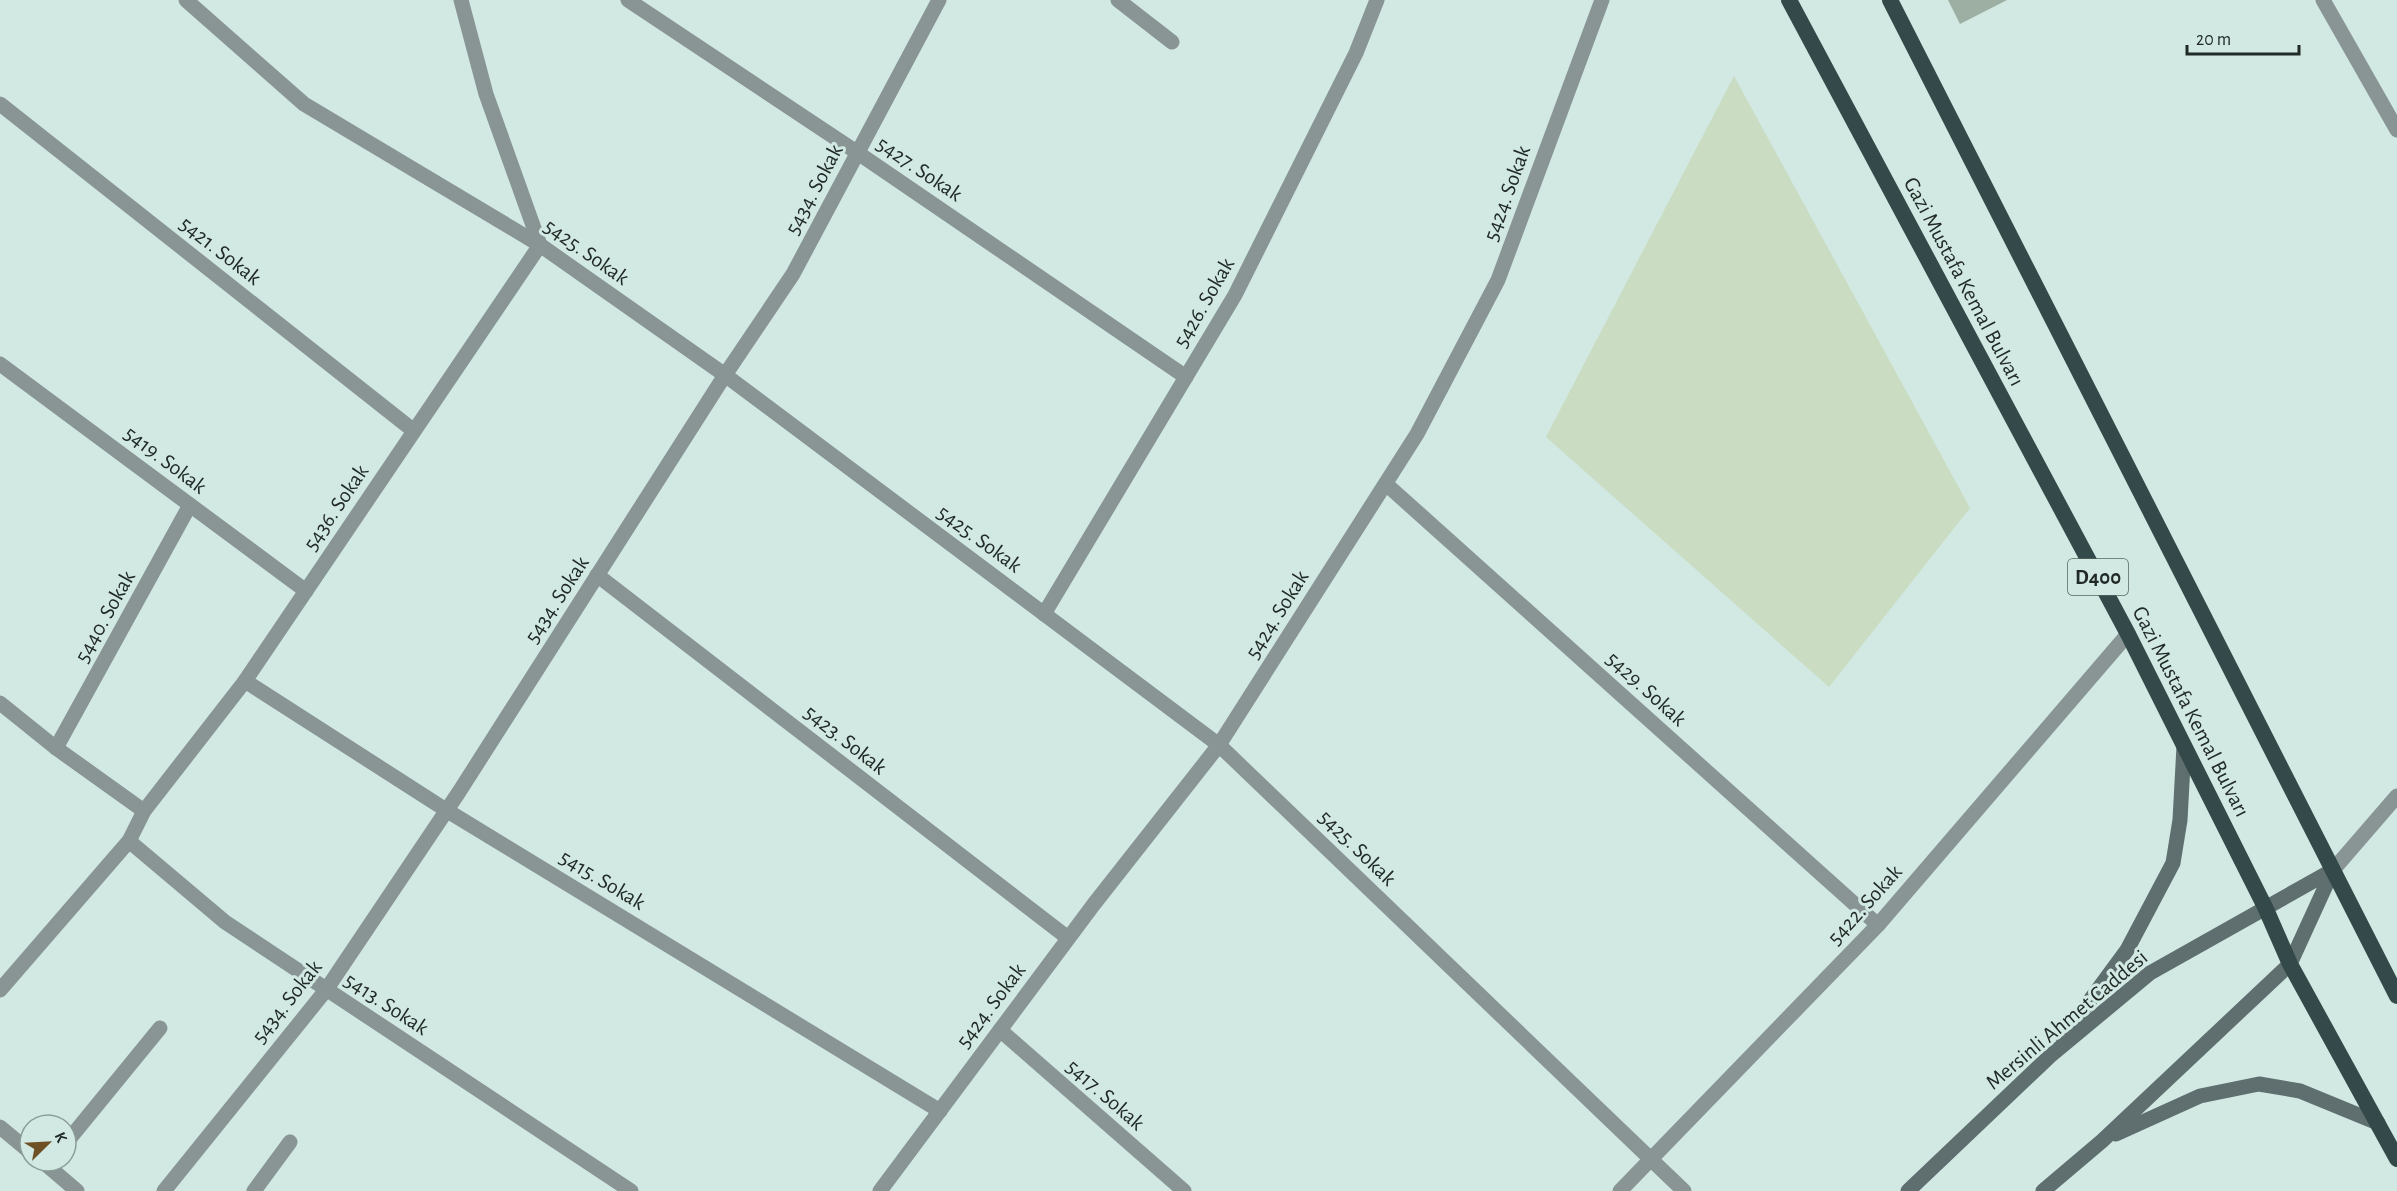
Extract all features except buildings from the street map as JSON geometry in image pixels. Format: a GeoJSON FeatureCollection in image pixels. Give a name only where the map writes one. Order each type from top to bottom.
{"type":"FeatureCollection","features":[{"type":"Feature","properties":{"kind":"highway","name":"Gazi Mustafa Kemal Bulvarı"},"geometry":{"type":"LineString","coordinates":[[1789,0],[2128,634],[2265,907],[2290,964],[2397,1159]]}},
{"type":"Feature","properties":{"kind":"highway"},"geometry":{"type":"LineString","coordinates":[[1890,0],[2397,996]]}},
{"type":"Feature","properties":{"kind":"main road"},"geometry":{"type":"LineString","coordinates":[[2050,1056],[2127,950],[2173,863],[2180,820],[2184,746]]}},
{"type":"Feature","properties":{"kind":"main road","name":"Mersinli Ahmet Caddesi"},"geometry":{"type":"LineString","coordinates":[[1908,1191],[2050,1056],[2150,973],[2333,870]]}},
{"type":"Feature","properties":{"kind":"main road","name":"Mersinli Ahmet Caddesi"},"geometry":{"type":"LineString","coordinates":[[2043,1191],[2102,1141],[2290,964],[2333,870]]}},
{"type":"Feature","properties":{"kind":"main road"},"geometry":{"type":"LineString","coordinates":[[2102,1141],[2200,1096],[2259,1084],[2300,1091],[2378,1123]]}},
{"type":"Feature","properties":{"kind":"street","name":"5425. Sokak"},"geometry":{"type":"LineString","coordinates":[[186,0],[304,104],[540,245],[725,375],[1219,745],[1684,1191]]}},
{"type":"Feature","properties":{"kind":"street"},"geometry":{"type":"LineString","coordinates":[[461,0],[486,94],[540,245]]}},
{"type":"Feature","properties":{"kind":"street","name":"5427. Sokak"},"geometry":{"type":"LineString","coordinates":[[628,0],[858,153],[1186,377]]}},
{"type":"Feature","properties":{"kind":"street","name":"5434. Sokak"},"geometry":{"type":"LineString","coordinates":[[164,1191],[326,990],[446,810],[725,375],[793,274],[939,0]]}},
{"type":"Feature","properties":{"kind":"street"},"geometry":{"type":"LineString","coordinates":[[1118,0],[1172,42]]}},
{"type":"Feature","properties":{"kind":"street","name":"5426. Sokak"},"geometry":{"type":"LineString","coordinates":[[1044,614],[1235,294],[1356,53],[1377,0]]}},
{"type":"Feature","properties":{"kind":"street","name":"5424. Sokak"},"geometry":{"type":"LineString","coordinates":[[880,1191],[1068,938],[1219,745],[1417,434],[1498,280],[1602,0]]}},
{"type":"Feature","properties":{"kind":"street"},"geometry":{"type":"LineString","coordinates":[[2323,0],[2397,130]]}},
{"type":"Feature","properties":{"kind":"street","name":"5421. Sokak"},"geometry":{"type":"LineString","coordinates":[[0,104],[414,431]]}},
{"type":"Feature","properties":{"kind":"street","name":"5436. Sokak"},"geometry":{"type":"LineString","coordinates":[[0,990],[129,841],[144,811],[245,681],[540,245]]}},
{"type":"Feature","properties":{"kind":"street","name":"5419. Sokak"},"geometry":{"type":"LineString","coordinates":[[0,364],[306,591]]}},
{"type":"Feature","properties":{"kind":"street","name":"5429. Sokak"},"geometry":{"type":"LineString","coordinates":[[1386,484],[1878,925]]}},
{"type":"Feature","properties":{"kind":"street","name":"5440. Sokak"},"geometry":{"type":"LineString","coordinates":[[56,748],[190,505]]}},
{"type":"Feature","properties":{"kind":"street","name":"5423. Sokak"},"geometry":{"type":"LineString","coordinates":[[597,575],[1068,938]]}},
{"type":"Feature","properties":{"kind":"street","name":"5422. Sokak"},"geometry":{"type":"LineString","coordinates":[[1620,1191],[1878,925],[2128,634]]}},
{"type":"Feature","properties":{"kind":"street","name":"5415. Sokak"},"geometry":{"type":"LineString","coordinates":[[245,681],[446,810],[940,1111]]}},
{"type":"Feature","properties":{"kind":"street"},"geometry":{"type":"LineString","coordinates":[[0,703],[56,748],[144,811]]}},
{"type":"Feature","properties":{"kind":"street","name":"Mersinli Ahmet Caddesi"},"geometry":{"type":"LineString","coordinates":[[2333,870],[2397,796]]}},
{"type":"Feature","properties":{"kind":"street","name":"5413. Sokak"},"geometry":{"type":"LineString","coordinates":[[129,841],[225,922],[630,1191]]}},
{"type":"Feature","properties":{"kind":"street"},"geometry":{"type":"LineString","coordinates":[[78,1128],[160,1028]]}},
{"type":"Feature","properties":{"kind":"street","name":"5417. Sokak"},"geometry":{"type":"LineString","coordinates":[[1000,1030],[1184,1191]]}},
{"type":"Feature","properties":{"kind":"street"},"geometry":{"type":"LineString","coordinates":[[0,1127],[18,1142]]}},
{"type":"Feature","properties":{"kind":"street"},"geometry":{"type":"LineString","coordinates":[[274,1191],[258,1186],[290,1142]]}},
{"type":"Feature","properties":{"kind":"street"},"geometry":{"type":"LineString","coordinates":[[57,1173],[76,1191]]}},
{"type":"Feature","properties":{"kind":"green space"},"geometry":{"type":"Polygon","coordinates":[[[1734,76],[1970,508],[1829,687],[1546,437],[1734,76]]]}}]}
